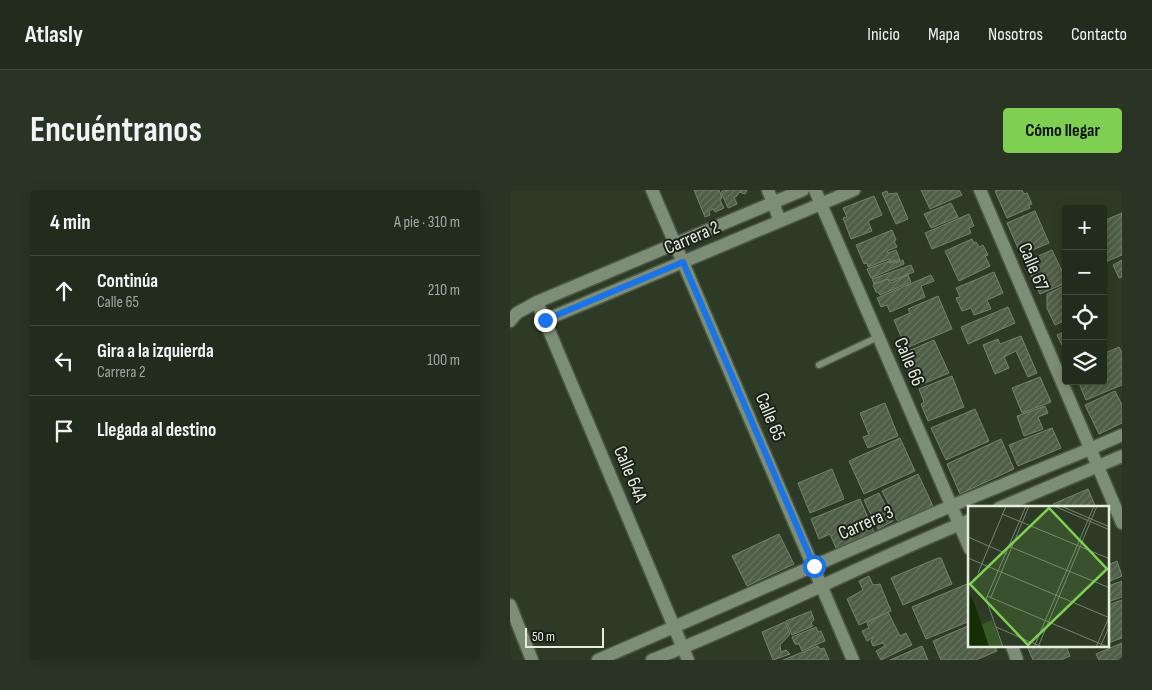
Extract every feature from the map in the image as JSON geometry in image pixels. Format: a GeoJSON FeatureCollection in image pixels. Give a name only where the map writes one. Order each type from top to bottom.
{"type":"FeatureCollection","features":[{"type":"Feature","properties":{"kind":"street","name":"Calle 65"},"geometry":{"type":"LineString","coordinates":[[652,190],[853,660]]}},
{"type":"Feature","properties":{"kind":"street"},"geometry":{"type":"LineString","coordinates":[[768,190],[780,221]]}},
{"type":"Feature","properties":{"kind":"street","name":"Carrera 2"},"geometry":{"type":"LineString","coordinates":[[510,321],[517,313],[537,302],[803,190]]}},
{"type":"Feature","properties":{"kind":"street","name":"Calle 66"},"geometry":{"type":"LineString","coordinates":[[815,190],[951,506],[964,522],[968,540]]}},
{"type":"Feature","properties":{"kind":"street","name":"Carrera 2"},"geometry":{"type":"LineString","coordinates":[[545,320],[854,190]]}},
{"type":"Feature","properties":{"kind":"street","name":"Calle 67"},"geometry":{"type":"LineString","coordinates":[[980,190],[1122,523]]}},
{"type":"Feature","properties":{"kind":"street","name":"Calle 64A"},"geometry":{"type":"LineString","coordinates":[[537,302],[688,660]]}},
{"type":"Feature","properties":{"kind":"street","name":"Carrera 3"},"geometry":{"type":"LineString","coordinates":[[598,660],[951,506],[1122,435]]}},
{"type":"Feature","properties":{"kind":"street"},"geometry":{"type":"LineString","coordinates":[[1004,506],[1122,456]]}},
{"type":"Feature","properties":{"kind":"street","name":"Carrera 3"},"geometry":{"type":"LineString","coordinates":[[652,660],[683,648],[964,522]]}},
{"type":"Feature","properties":{"kind":"street"},"geometry":{"type":"LineString","coordinates":[[510,605],[532,660]]}},
{"type":"Feature","properties":{"kind":"street"},"geometry":{"type":"LineString","coordinates":[[1013,648],[1018,660]]}},
{"type":"Feature","properties":{"kind":"lane"},"geometry":{"type":"LineString","coordinates":[[819,365],[878,337]]}},
{"type":"Feature","properties":{"kind":"building"},"geometry":{"type":"Polygon","coordinates":[[[694,190],[719,190],[722,198],[720,200],[724,208],[715,212],[713,209],[709,211],[710,215],[705,217],[694,190]]]}},
{"type":"Feature","properties":{"kind":"building"},"geometry":{"type":"Polygon","coordinates":[[[725,190],[747,190],[745,194],[739,192],[734,197],[737,204],[728,208],[721,192],[725,190]]]}},
{"type":"Feature","properties":{"kind":"building"},"geometry":{"type":"Polygon","coordinates":[[[921,190],[959,190],[962,195],[930,209],[921,190]]]}},
{"type":"Feature","properties":{"kind":"building"},"geometry":{"type":"Polygon","coordinates":[[[1022,190],[1024,194],[1027,193],[1032,204],[1029,205],[1030,208],[1007,218],[995,191],[1022,190]]]}},
{"type":"Feature","properties":{"kind":"building"},"geometry":{"type":"Polygon","coordinates":[[[887,191],[888,194],[897,193],[908,219],[896,224],[882,193],[887,191]]]}},
{"type":"Feature","properties":{"kind":"building"},"geometry":{"type":"Polygon","coordinates":[[[874,196],[882,215],[868,221],[872,231],[851,239],[843,218],[847,217],[843,208],[874,196]]]}},
{"type":"Feature","properties":{"kind":"building"},"geometry":{"type":"Polygon","coordinates":[[[951,203],[958,217],[931,228],[924,214],[951,203]]]}},
{"type":"Feature","properties":{"kind":"building"},"geometry":{"type":"Polygon","coordinates":[[[1035,211],[1049,243],[1021,255],[1007,223],[1035,211]]]}},
{"type":"Feature","properties":{"kind":"building"},"geometry":{"type":"Polygon","coordinates":[[[1122,213],[1122,255],[1107,261],[1107,250],[1107,219],[1122,213]]]}},
{"type":"Feature","properties":{"kind":"building"},"geometry":{"type":"Polygon","coordinates":[[[969,214],[974,226],[969,228],[971,233],[932,249],[925,233],[969,214]]]}},
{"type":"Feature","properties":{"kind":"building"},"geometry":{"type":"Polygon","coordinates":[[[892,230],[897,247],[887,251],[888,253],[896,250],[900,260],[890,262],[889,259],[868,267],[867,263],[864,264],[856,245],[892,230]]]}},
{"type":"Feature","properties":{"kind":"building"},"geometry":{"type":"Polygon","coordinates":[[[972,239],[979,247],[983,245],[988,255],[985,256],[990,266],[959,281],[945,251],[972,239]]]}},
{"type":"Feature","properties":{"kind":"building"},"geometry":{"type":"Polygon","coordinates":[[[1052,250],[1062,271],[1062,285],[1040,294],[1025,262],[1052,250]]]}},
{"type":"Feature","properties":{"kind":"building"},"geometry":{"type":"Polygon","coordinates":[[[903,260],[904,264],[871,278],[867,269],[889,261],[890,263],[895,261],[896,263],[903,260]]]}},
{"type":"Feature","properties":{"kind":"building"},"geometry":{"type":"Polygon","coordinates":[[[1122,260],[1122,277],[1119,278],[1113,265],[1122,260]]]}},
{"type":"Feature","properties":{"kind":"building"},"geometry":{"type":"Polygon","coordinates":[[[911,265],[914,272],[891,281],[888,279],[874,284],[872,279],[911,265]]]}},
{"type":"Feature","properties":{"kind":"building"},"geometry":{"type":"Polygon","coordinates":[[[994,272],[1003,293],[987,300],[991,309],[974,315],[971,308],[962,311],[956,298],[960,297],[956,288],[994,272]]]}},
{"type":"Feature","properties":{"kind":"building"},"geometry":{"type":"Polygon","coordinates":[[[908,275],[911,282],[880,295],[876,292],[873,285],[887,279],[891,283],[908,275]]]}},
{"type":"Feature","properties":{"kind":"building"},"geometry":{"type":"Polygon","coordinates":[[[931,275],[934,281],[921,286],[925,297],[890,312],[887,305],[881,307],[877,298],[931,275]]]}},
{"type":"Feature","properties":{"kind":"building"},"geometry":{"type":"Polygon","coordinates":[[[1062,287],[1062,322],[1055,325],[1047,308],[1047,294],[1062,287]]]}},
{"type":"Feature","properties":{"kind":"building"},"geometry":{"type":"Polygon","coordinates":[[[938,296],[952,329],[906,348],[894,320],[910,313],[908,309],[938,296]]]}},
{"type":"Feature","properties":{"kind":"building"},"geometry":{"type":"Polygon","coordinates":[[[1008,307],[1015,323],[968,344],[961,327],[1008,307]]]}},
{"type":"Feature","properties":{"kind":"building"},"geometry":{"type":"Polygon","coordinates":[[[1062,333],[1062,345],[1057,335],[1062,333]]]}},
{"type":"Feature","properties":{"kind":"building"},"geometry":{"type":"Polygon","coordinates":[[[1021,336],[1037,373],[1028,377],[1016,351],[1004,357],[1009,368],[995,374],[983,345],[998,339],[1000,344],[1021,336]]]}},
{"type":"Feature","properties":{"kind":"building"},"geometry":{"type":"Polygon","coordinates":[[[934,340],[949,373],[920,385],[913,369],[909,371],[904,362],[909,360],[906,352],[934,340]]]}},
{"type":"Feature","properties":{"kind":"building"},"geometry":{"type":"Polygon","coordinates":[[[1119,347],[1122,353],[1122,385],[1086,400],[1080,385],[1107,385],[1107,352],[1119,347]]]}},
{"type":"Feature","properties":{"kind":"building"},"geometry":{"type":"Polygon","coordinates":[[[952,376],[964,407],[928,421],[921,404],[924,402],[919,389],[952,376]]]}},
{"type":"Feature","properties":{"kind":"building"},"geometry":{"type":"Polygon","coordinates":[[[1040,377],[1051,402],[1022,413],[1012,388],[1040,377]]]}},
{"type":"Feature","properties":{"kind":"building"},"geometry":{"type":"Polygon","coordinates":[[[1115,391],[1122,405],[1122,423],[1099,434],[1085,405],[1115,391]]]}},
{"type":"Feature","properties":{"kind":"building"},"geometry":{"type":"Polygon","coordinates":[[[885,403],[898,436],[868,448],[863,437],[869,435],[860,413],[885,403]]]}},
{"type":"Feature","properties":{"kind":"building"},"geometry":{"type":"Polygon","coordinates":[[[1045,406],[1048,413],[1038,417],[1043,429],[1024,436],[1017,416],[1045,406]]]}},
{"type":"Feature","properties":{"kind":"building"},"geometry":{"type":"Polygon","coordinates":[[[975,409],[989,441],[946,460],[931,428],[975,409]]]}},
{"type":"Feature","properties":{"kind":"building"},"geometry":{"type":"Polygon","coordinates":[[[1052,428],[1061,448],[1018,466],[1009,445],[1052,428]]]}},
{"type":"Feature","properties":{"kind":"building"},"geometry":{"type":"Polygon","coordinates":[[[900,438],[915,471],[864,494],[849,461],[900,438]]]}},
{"type":"Feature","properties":{"kind":"building"},"geometry":{"type":"Polygon","coordinates":[[[1001,439],[1014,469],[960,494],[947,464],[1001,439]]]}},
{"type":"Feature","properties":{"kind":"building"},"geometry":{"type":"Polygon","coordinates":[[[832,469],[844,499],[810,513],[798,483],[832,469]]]}},
{"type":"Feature","properties":{"kind":"building"},"geometry":{"type":"Polygon","coordinates":[[[918,474],[933,506],[898,522],[882,491],[918,474]]]}},
{"type":"Feature","properties":{"kind":"building"},"geometry":{"type":"Polygon","coordinates":[[[1088,489],[1095,506],[1054,506],[1053,504],[1088,489]]]}},
{"type":"Feature","properties":{"kind":"building"},"geometry":{"type":"Polygon","coordinates":[[[879,493],[893,521],[878,529],[864,500],[879,493]]]}},
{"type":"Feature","properties":{"kind":"building"},"geometry":{"type":"Polygon","coordinates":[[[860,499],[874,532],[836,548],[830,534],[819,539],[811,519],[860,499]]]}},
{"type":"Feature","properties":{"kind":"building"},"geometry":{"type":"Polygon","coordinates":[[[779,534],[794,564],[747,586],[732,556],[779,534]]]}},
{"type":"Feature","properties":{"kind":"building"},"geometry":{"type":"Polygon","coordinates":[[[941,558],[952,584],[903,605],[891,578],[941,558]]]}},
{"type":"Feature","properties":{"kind":"building"},"geometry":{"type":"Polygon","coordinates":[[[1117,561],[1122,576],[1110,581],[1110,564],[1117,561]]]}},
{"type":"Feature","properties":{"kind":"building"},"geometry":{"type":"Polygon","coordinates":[[[869,576],[873,585],[880,584],[891,611],[859,625],[847,599],[863,590],[859,581],[869,576]]]}},
{"type":"Feature","properties":{"kind":"building"},"geometry":{"type":"Polygon","coordinates":[[[1122,581],[1122,597],[1110,601],[1110,585],[1122,581]]]}},
{"type":"Feature","properties":{"kind":"building"},"geometry":{"type":"Polygon","coordinates":[[[967,584],[968,586],[968,622],[926,639],[912,607],[967,584]]]}},
{"type":"Feature","properties":{"kind":"building"},"geometry":{"type":"Polygon","coordinates":[[[1122,600],[1122,638],[1110,642],[1110,604],[1122,600]]]}},
{"type":"Feature","properties":{"kind":"building"},"geometry":{"type":"Polygon","coordinates":[[[811,611],[814,620],[811,623],[813,626],[792,635],[786,621],[811,611]]]}},
{"type":"Feature","properties":{"kind":"building"},"geometry":{"type":"Polygon","coordinates":[[[888,612],[900,636],[906,633],[912,645],[881,660],[876,651],[885,646],[883,643],[873,646],[871,641],[874,637],[867,641],[862,631],[869,628],[867,623],[888,612]]]}},
{"type":"Feature","properties":{"kind":"building"},"geometry":{"type":"Polygon","coordinates":[[[785,622],[790,634],[780,645],[781,652],[786,650],[790,654],[773,660],[762,632],[785,622]]]}},
{"type":"Feature","properties":{"kind":"building"},"geometry":{"type":"Polygon","coordinates":[[[968,626],[968,648],[996,648],[997,651],[976,660],[941,660],[933,641],[968,626]]]}},
{"type":"Feature","properties":{"kind":"building"},"geometry":{"type":"Polygon","coordinates":[[[816,627],[818,632],[821,631],[825,641],[802,651],[799,644],[795,644],[792,637],[816,627]]]}},
{"type":"Feature","properties":{"kind":"building"},"geometry":{"type":"Polygon","coordinates":[[[1122,643],[1122,660],[1099,660],[1096,654],[1122,643]]]}},
{"type":"Feature","properties":{"kind":"building"},"geometry":{"type":"Polygon","coordinates":[[[818,646],[820,649],[824,648],[829,660],[783,660],[818,646]]]}},
{"type":"Feature","properties":{"kind":"building"},"geometry":{"type":"Polygon","coordinates":[[[922,646],[928,660],[890,660],[922,646]]]}},
{"type":"Feature","properties":{"kind":"building"},"geometry":{"type":"Polygon","coordinates":[[[1028,648],[1067,648],[1070,656],[1061,660],[1033,660],[1028,648]]]}},
{"type":"Feature","properties":{"kind":"route"},"geometry":{"type":"LineString","coordinates":[[545,320],[683,262],[814,566]]}}]}
